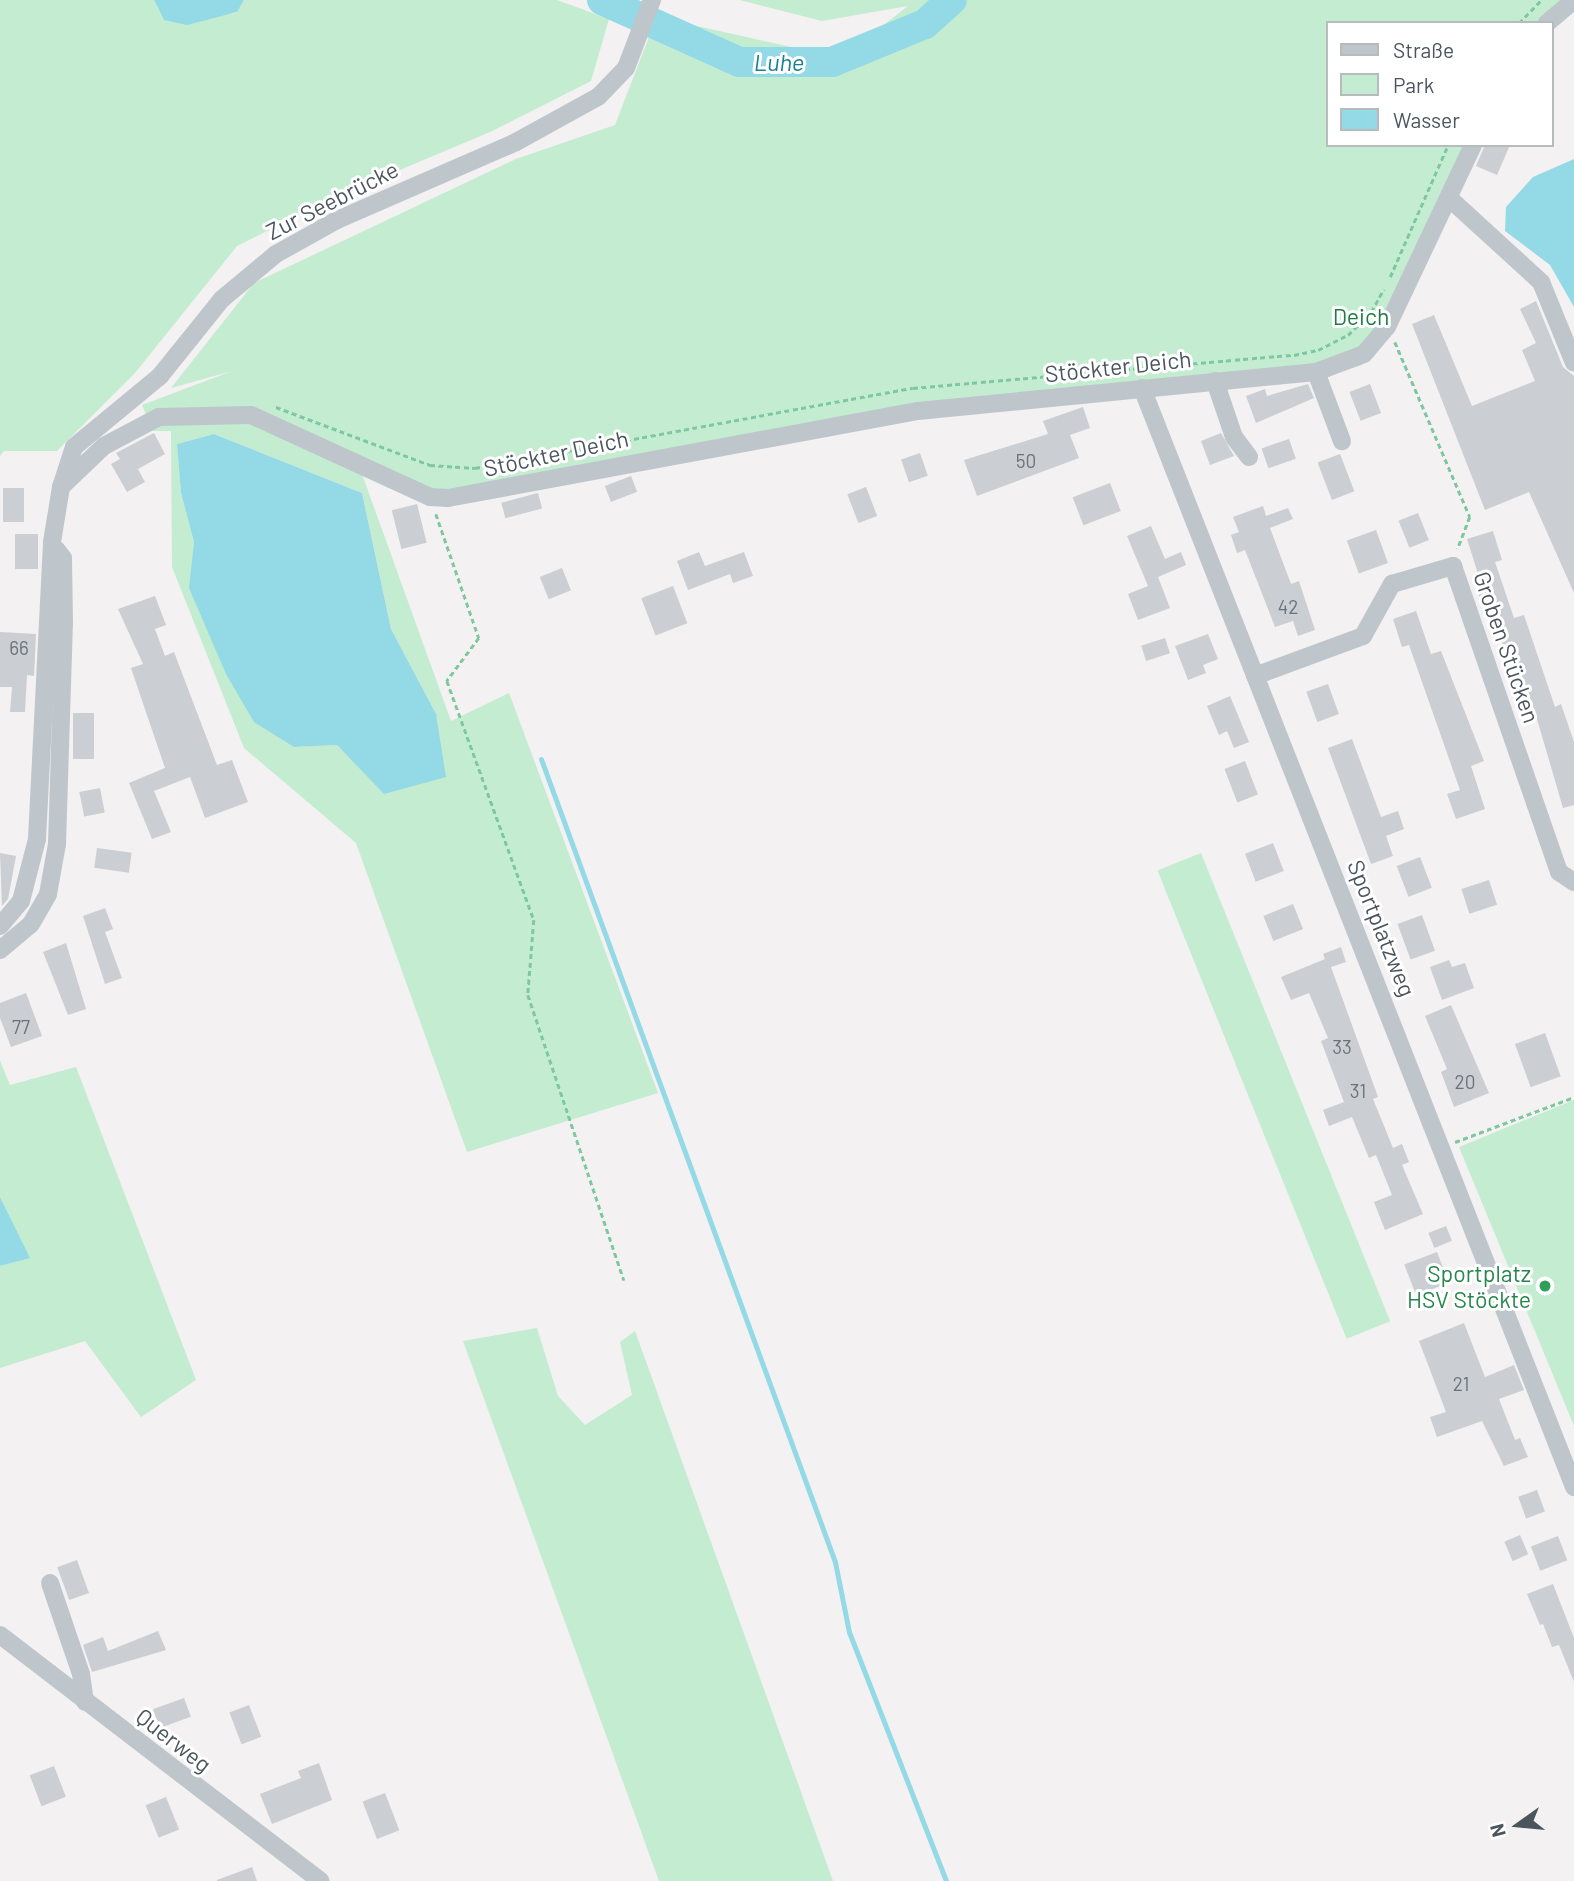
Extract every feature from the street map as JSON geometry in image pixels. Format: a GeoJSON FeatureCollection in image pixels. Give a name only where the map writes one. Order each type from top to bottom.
{"type":"FeatureCollection","features":[{"type":"Feature","properties":{"kind":"street","name":"Zur Seebrücke"},"geometry":{"type":"LineString","coordinates":[[61,487],[74,447],[160,376],[222,299],[249,274],[337,220],[578,111],[613,84],[626,68],[652,0]]}},
{"type":"Feature","properties":{"kind":"street"},"geometry":{"type":"LineString","coordinates":[[1549,21],[1574,0]]}},
{"type":"Feature","properties":{"kind":"street","name":"Stöckter Deich"},"geometry":{"type":"LineString","coordinates":[[61,487],[104,446],[159,417],[251,415],[430,497],[471,495],[918,411],[1316,372],[1364,354],[1387,327],[1472,147]]}},
{"type":"Feature","properties":{"kind":"street"},"geometry":{"type":"LineString","coordinates":[[1449,198],[1541,282],[1574,363]]}},
{"type":"Feature","properties":{"kind":"street"},"geometry":{"type":"LineString","coordinates":[[1316,372],[1342,440]]}},
{"type":"Feature","properties":{"kind":"street"},"geometry":{"type":"LineString","coordinates":[[1216,381],[1234,438],[1249,457]]}},
{"type":"Feature","properties":{"kind":"street","name":"Sportplatzweg"},"geometry":{"type":"LineString","coordinates":[[1142,388],[1574,1487]]}},
{"type":"Feature","properties":{"kind":"street"},"geometry":{"type":"LineString","coordinates":[[0,926],[21,901],[37,839],[52,542],[61,487]]}},
{"type":"Feature","properties":{"kind":"street"},"geometry":{"type":"LineString","coordinates":[[0,950],[31,924],[48,894],[57,844],[64,610],[63,558],[52,542]]}},
{"type":"Feature","properties":{"kind":"street","name":"Groben Stücken"},"geometry":{"type":"LineString","coordinates":[[1255,676],[1363,636],[1392,584],[1453,566],[1559,872],[1574,882]]}},
{"type":"Feature","properties":{"kind":"street"},"geometry":{"type":"LineString","coordinates":[[50,1583],[81,1674],[85,1702]]}},
{"type":"Feature","properties":{"kind":"street","name":"Querweg"},"geometry":{"type":"LineString","coordinates":[[0,1635],[321,1881]]}},
{"type":"Feature","properties":{"kind":"path"},"geometry":{"type":"LineString","coordinates":[[1521,21],[1541,0]]}},
{"type":"Feature","properties":{"kind":"path"},"geometry":{"type":"LineString","coordinates":[[271,406],[331,424],[430,465],[475,468],[913,388],[1294,355],[1328,346],[1348,335],[1371,312],[1386,287],[1447,147]]}},
{"type":"Feature","properties":{"kind":"path"},"geometry":{"type":"LineString","coordinates":[[1387,327],[1469,517],[1453,566]]}},
{"type":"Feature","properties":{"kind":"path"},"geometry":{"type":"LineString","coordinates":[[430,497],[479,638],[447,681],[534,920],[528,995],[624,1280]]}},
{"type":"Feature","properties":{"kind":"path"},"geometry":{"type":"LineString","coordinates":[[1442,1147],[1574,1097]]}},
{"type":"Feature","properties":{"kind":"green space"},"geometry":{"type":"Polygon","coordinates":[[[0,0],[154,0],[164,20],[236,13],[244,0],[557,0],[609,19],[591,81],[490,132],[331,199],[237,246],[135,373],[57,451],[4,451],[0,456],[0,0]]]}},
{"type":"Feature","properties":{"kind":"green space","name":"Deich"},"geometry":{"type":"Polygon","coordinates":[[[740,0],[1574,0],[1553,21],[1326,21],[1326,147],[1476,147],[1391,336],[1362,365],[1329,375],[935,415],[441,504],[362,474],[451,721],[509,693],[658,1093],[467,1152],[356,843],[244,748],[172,567],[171,431],[153,431],[142,405],[232,371],[171,388],[254,283],[516,159],[615,125],[654,24],[661,18],[841,58],[908,6],[822,21],[740,0]],[[214,434],[177,444],[181,493],[194,542],[190,588],[205,622],[294,747],[337,745],[384,793],[436,714],[391,629],[362,493],[214,434]]]}},
{"type":"Feature","properties":{"kind":"green space"},"geometry":{"type":"Polygon","coordinates":[[[1201,853],[1390,1321],[1347,1339],[1157,871],[1201,853]]]}},
{"type":"Feature","properties":{"kind":"green space"},"geometry":{"type":"Polygon","coordinates":[[[0,1061],[10,1085],[76,1067],[196,1380],[141,1417],[85,1341],[0,1368],[0,1266],[29,1258],[0,1197],[0,1061]]]}},
{"type":"Feature","properties":{"kind":"green space","name":"Sportplatz HSV Stöckte"},"geometry":{"type":"Polygon","coordinates":[[[1574,1100],[1574,1426],[1459,1147],[1574,1100]]]}},
{"type":"Feature","properties":{"kind":"green space"},"geometry":{"type":"Polygon","coordinates":[[[537,1328],[558,1396],[585,1425],[632,1395],[620,1342],[635,1331],[833,1881],[659,1881],[463,1341],[537,1328]]]}},
{"type":"Feature","properties":{"kind":"water"},"geometry":{"type":"Polygon","coordinates":[[[154,0],[244,0],[237,12],[187,25],[164,20],[154,0]]]}},
{"type":"Feature","properties":{"kind":"water"},"geometry":{"type":"Polygon","coordinates":[[[1574,159],[1574,307],[1550,265],[1505,231],[1506,207],[1533,177],[1574,159]]]}},
{"type":"Feature","properties":{"kind":"water"},"geometry":{"type":"Polygon","coordinates":[[[214,434],[362,493],[391,629],[436,714],[446,777],[384,794],[337,745],[294,747],[254,722],[226,674],[189,588],[194,542],[181,493],[177,444],[214,434]]]}},
{"type":"Feature","properties":{"kind":"water"},"geometry":{"type":"Polygon","coordinates":[[[0,1197],[30,1258],[0,1266],[0,1197]]]}},
{"type":"Feature","properties":{"kind":"building"},"geometry":{"type":"Polygon","coordinates":[[[1484,147],[1509,147],[1497,175],[1476,166],[1484,147]]]}},
{"type":"Feature","properties":{"kind":"building"},"geometry":{"type":"Polygon","coordinates":[[[1536,301],[1563,367],[1574,376],[1574,593],[1529,492],[1485,510],[1412,324],[1434,315],[1472,406],[1535,381],[1522,350],[1536,343],[1520,309],[1536,301]]]}},
{"type":"Feature","properties":{"kind":"building"},"geometry":{"type":"Polygon","coordinates":[[[1308,384],[1314,398],[1256,423],[1246,396],[1265,389],[1267,396],[1308,384]]]}},
{"type":"Feature","properties":{"kind":"building"},"geometry":{"type":"Polygon","coordinates":[[[1370,384],[1381,413],[1361,421],[1349,392],[1370,384]]]}},
{"type":"Feature","properties":{"kind":"building"},"geometry":{"type":"Polygon","coordinates":[[[1083,407],[1090,428],[1070,435],[1079,458],[977,496],[964,460],[1048,434],[1043,421],[1083,407]]]}},
{"type":"Feature","properties":{"kind":"building"},"geometry":{"type":"Polygon","coordinates":[[[154,433],[165,454],[138,469],[145,482],[127,492],[111,464],[120,459],[116,453],[154,433]]]}},
{"type":"Feature","properties":{"kind":"building"},"geometry":{"type":"Polygon","coordinates":[[[1221,433],[1234,456],[1210,465],[1201,441],[1221,433]]]}},
{"type":"Feature","properties":{"kind":"building"},"geometry":{"type":"Polygon","coordinates":[[[1289,439],[1296,459],[1268,468],[1262,448],[1289,439]]]}},
{"type":"Feature","properties":{"kind":"building"},"geometry":{"type":"Polygon","coordinates":[[[920,453],[928,476],[909,482],[901,460],[920,453]]]}},
{"type":"Feature","properties":{"kind":"building"},"geometry":{"type":"Polygon","coordinates":[[[1340,454],[1354,491],[1332,500],[1318,463],[1340,454]]]}},
{"type":"Feature","properties":{"kind":"building"},"geometry":{"type":"Polygon","coordinates":[[[631,476],[637,492],[611,502],[605,486],[631,476]]]}},
{"type":"Feature","properties":{"kind":"building"},"geometry":{"type":"Polygon","coordinates":[[[1110,483],[1121,511],[1083,525],[1073,497],[1110,483]]]}},
{"type":"Feature","properties":{"kind":"building"},"geometry":{"type":"Polygon","coordinates":[[[866,487],[877,516],[858,523],[847,494],[866,487]]]}},
{"type":"Feature","properties":{"kind":"building"},"geometry":{"type":"Polygon","coordinates":[[[3,488],[24,488],[24,522],[3,522],[3,488]]]}},
{"type":"Feature","properties":{"kind":"building"},"geometry":{"type":"Polygon","coordinates":[[[538,493],[542,508],[505,518],[501,503],[538,493]]]}},
{"type":"Feature","properties":{"kind":"building"},"geometry":{"type":"Polygon","coordinates":[[[417,504],[427,543],[401,549],[392,510],[417,504]]]}},
{"type":"Feature","properties":{"kind":"building"},"geometry":{"type":"Polygon","coordinates":[[[1263,506],[1266,516],[1288,508],[1293,519],[1270,528],[1291,584],[1299,581],[1315,630],[1298,636],[1293,621],[1275,627],[1245,550],[1237,553],[1231,535],[1239,532],[1233,517],[1263,506]]]}},
{"type":"Feature","properties":{"kind":"building"},"geometry":{"type":"Polygon","coordinates":[[[1418,513],[1429,540],[1409,548],[1399,521],[1418,513]]]}},
{"type":"Feature","properties":{"kind":"building"},"geometry":{"type":"Polygon","coordinates":[[[1151,526],[1165,559],[1181,552],[1186,565],[1158,577],[1170,608],[1138,620],[1128,594],[1148,586],[1127,536],[1151,526]]]}},
{"type":"Feature","properties":{"kind":"building"},"geometry":{"type":"Polygon","coordinates":[[[1376,530],[1388,563],[1359,573],[1347,541],[1376,530]]]}},
{"type":"Feature","properties":{"kind":"building"},"geometry":{"type":"Polygon","coordinates":[[[1493,531],[1502,560],[1495,562],[1514,618],[1524,615],[1555,707],[1561,704],[1574,742],[1574,805],[1563,808],[1532,702],[1521,706],[1492,610],[1485,612],[1474,581],[1480,580],[1467,539],[1493,531]]]}},
{"type":"Feature","properties":{"kind":"building"},"geometry":{"type":"Polygon","coordinates":[[[15,534],[38,534],[38,569],[15,569],[15,534]]]}},
{"type":"Feature","properties":{"kind":"building"},"geometry":{"type":"Polygon","coordinates":[[[699,552],[705,566],[744,552],[753,576],[733,583],[730,574],[688,590],[677,561],[699,552]]]}},
{"type":"Feature","properties":{"kind":"building"},"geometry":{"type":"Polygon","coordinates":[[[562,568],[571,590],[549,599],[540,577],[562,568]]]}},
{"type":"Feature","properties":{"kind":"building"},"geometry":{"type":"Polygon","coordinates":[[[673,586],[687,623],[656,636],[641,598],[673,586]]]}},
{"type":"Feature","properties":{"kind":"building"},"geometry":{"type":"Polygon","coordinates":[[[155,596],[166,625],[155,629],[165,656],[174,652],[217,765],[232,760],[248,802],[205,818],[190,777],[154,791],[171,832],[152,839],[129,783],[165,768],[131,668],[143,664],[118,609],[155,596]]]}},
{"type":"Feature","properties":{"kind":"building"},"geometry":{"type":"Polygon","coordinates":[[[1416,611],[1431,654],[1441,651],[1484,761],[1471,766],[1485,809],[1456,819],[1447,794],[1460,790],[1409,645],[1402,647],[1393,619],[1416,611]]]}},
{"type":"Feature","properties":{"kind":"building"},"geometry":{"type":"Polygon","coordinates":[[[0,632],[36,634],[34,676],[27,675],[25,712],[10,712],[12,687],[0,687],[0,632]]]}},
{"type":"Feature","properties":{"kind":"building"},"geometry":{"type":"Polygon","coordinates":[[[1208,634],[1218,659],[1203,665],[1206,673],[1188,680],[1175,646],[1208,634]]]}},
{"type":"Feature","properties":{"kind":"building"},"geometry":{"type":"Polygon","coordinates":[[[1165,638],[1170,653],[1146,661],[1141,646],[1165,638]]]}},
{"type":"Feature","properties":{"kind":"building"},"geometry":{"type":"Polygon","coordinates":[[[1328,684],[1339,714],[1317,722],[1306,692],[1328,684]]]}},
{"type":"Feature","properties":{"kind":"building"},"geometry":{"type":"Polygon","coordinates":[[[1230,696],[1249,742],[1234,748],[1227,731],[1219,735],[1207,706],[1230,696]]]}},
{"type":"Feature","properties":{"kind":"building"},"geometry":{"type":"Polygon","coordinates":[[[73,713],[94,713],[94,759],[73,759],[73,713]]]}},
{"type":"Feature","properties":{"kind":"building"},"geometry":{"type":"Polygon","coordinates":[[[1352,739],[1381,817],[1398,811],[1404,829],[1386,836],[1393,856],[1371,864],[1328,748],[1352,739]]]}},
{"type":"Feature","properties":{"kind":"building"},"geometry":{"type":"Polygon","coordinates":[[[1245,761],[1258,795],[1237,802],[1224,769],[1245,761]]]}},
{"type":"Feature","properties":{"kind":"building"},"geometry":{"type":"Polygon","coordinates":[[[100,788],[105,813],[84,817],[79,792],[100,788]]]}},
{"type":"Feature","properties":{"kind":"building"},"geometry":{"type":"Polygon","coordinates":[[[1273,843],[1284,871],[1256,882],[1245,854],[1273,843]]]}},
{"type":"Feature","properties":{"kind":"building"},"geometry":{"type":"Polygon","coordinates":[[[97,848],[132,853],[129,873],[94,868],[97,848]]]}},
{"type":"Feature","properties":{"kind":"building"},"geometry":{"type":"Polygon","coordinates":[[[0,853],[16,856],[8,899],[2,906],[0,853]]]}},
{"type":"Feature","properties":{"kind":"building"},"geometry":{"type":"Polygon","coordinates":[[[1420,857],[1432,888],[1408,897],[1397,866],[1420,857]]]}},
{"type":"Feature","properties":{"kind":"building"},"geometry":{"type":"Polygon","coordinates":[[[1489,880],[1497,905],[1469,914],[1461,889],[1489,880]]]}},
{"type":"Feature","properties":{"kind":"building"},"geometry":{"type":"Polygon","coordinates":[[[1293,904],[1303,929],[1273,941],[1263,916],[1293,904]]]}},
{"type":"Feature","properties":{"kind":"building"},"geometry":{"type":"Polygon","coordinates":[[[105,908],[113,929],[105,932],[122,978],[105,984],[83,916],[105,908]]]}},
{"type":"Feature","properties":{"kind":"building"},"geometry":{"type":"Polygon","coordinates":[[[1422,915],[1435,951],[1411,960],[1398,924],[1422,915]]]}},
{"type":"Feature","properties":{"kind":"building"},"geometry":{"type":"Polygon","coordinates":[[[66,943],[86,1009],[68,1015],[43,952],[66,943]]]}},
{"type":"Feature","properties":{"kind":"building"},"geometry":{"type":"Polygon","coordinates":[[[1341,947],[1346,962],[1331,967],[1378,1097],[1373,1099],[1393,1148],[1402,1144],[1409,1162],[1402,1165],[1423,1214],[1385,1230],[1374,1202],[1392,1195],[1376,1155],[1369,1158],[1352,1117],[1329,1126],[1323,1110],[1344,1102],[1321,1041],[1328,1038],[1309,993],[1291,1000],[1281,977],[1325,959],[1323,954],[1341,947]]]}},
{"type":"Feature","properties":{"kind":"building"},"geometry":{"type":"Polygon","coordinates":[[[1449,960],[1452,967],[1465,963],[1474,988],[1442,1000],[1430,967],[1449,960]]]}},
{"type":"Feature","properties":{"kind":"building"},"geometry":{"type":"Polygon","coordinates":[[[26,993],[42,1036],[11,1047],[0,1018],[0,1003],[26,993]]]}},
{"type":"Feature","properties":{"kind":"building"},"geometry":{"type":"Polygon","coordinates":[[[1451,1005],[1489,1093],[1454,1107],[1441,1072],[1447,1069],[1425,1016],[1451,1005]]]}},
{"type":"Feature","properties":{"kind":"building"},"geometry":{"type":"Polygon","coordinates":[[[1545,1033],[1561,1076],[1531,1087],[1515,1044],[1545,1033]]]}},
{"type":"Feature","properties":{"kind":"building"},"geometry":{"type":"Polygon","coordinates":[[[1446,1226],[1452,1241],[1434,1248],[1428,1233],[1446,1226]]]}},
{"type":"Feature","properties":{"kind":"building"},"geometry":{"type":"Polygon","coordinates":[[[1437,1252],[1449,1283],[1416,1295],[1404,1265],[1437,1252]]]}},
{"type":"Feature","properties":{"kind":"building"},"geometry":{"type":"Polygon","coordinates":[[[1464,1323],[1485,1377],[1514,1365],[1524,1390],[1499,1399],[1515,1440],[1520,1438],[1528,1457],[1504,1466],[1482,1421],[1437,1437],[1430,1417],[1446,1412],[1419,1341],[1464,1323]]]}},
{"type":"Feature","properties":{"kind":"building"},"geometry":{"type":"Polygon","coordinates":[[[1537,1490],[1545,1512],[1526,1518],[1518,1497],[1537,1490]]]}},
{"type":"Feature","properties":{"kind":"building"},"geometry":{"type":"Polygon","coordinates":[[[1520,1535],[1528,1554],[1513,1561],[1504,1542],[1520,1535]]]}},
{"type":"Feature","properties":{"kind":"building"},"geometry":{"type":"Polygon","coordinates":[[[1558,1536],[1567,1560],[1540,1571],[1531,1546],[1558,1536]]]}},
{"type":"Feature","properties":{"kind":"building"},"geometry":{"type":"Polygon","coordinates":[[[77,1560],[89,1593],[69,1600],[57,1567],[77,1560]]]}},
{"type":"Feature","properties":{"kind":"building"},"geometry":{"type":"Polygon","coordinates":[[[1553,1584],[1574,1638],[1574,1682],[1559,1645],[1552,1647],[1527,1594],[1553,1584]]]}},
{"type":"Feature","properties":{"kind":"building"},"geometry":{"type":"Polygon","coordinates":[[[158,1631],[166,1650],[92,1672],[83,1645],[103,1637],[108,1651],[158,1631]]]}},
{"type":"Feature","properties":{"kind":"building"},"geometry":{"type":"Polygon","coordinates":[[[184,1698],[191,1717],[160,1728],[153,1709],[184,1698]]]}},
{"type":"Feature","properties":{"kind":"building"},"geometry":{"type":"Polygon","coordinates":[[[249,1705],[261,1737],[242,1744],[229,1713],[249,1705]]]}},
{"type":"Feature","properties":{"kind":"building"},"geometry":{"type":"Polygon","coordinates":[[[319,1763],[332,1800],[272,1824],[260,1794],[301,1778],[298,1771],[319,1763]]]}},
{"type":"Feature","properties":{"kind":"building"},"geometry":{"type":"Polygon","coordinates":[[[54,1766],[66,1797],[42,1806],[30,1775],[54,1766]]]}},
{"type":"Feature","properties":{"kind":"building"},"geometry":{"type":"Polygon","coordinates":[[[385,1793],[399,1830],[377,1839],[363,1802],[385,1793]]]}},
{"type":"Feature","properties":{"kind":"building"},"geometry":{"type":"Polygon","coordinates":[[[166,1797],[179,1829],[159,1838],[146,1805],[166,1797]]]}},
{"type":"Feature","properties":{"kind":"building"},"geometry":{"type":"Polygon","coordinates":[[[252,1867],[257,1881],[217,1881],[217,1880],[252,1867]]]}},
{"type":"Feature","properties":{"kind":"waterway","name":"Luhe"},"geometry":{"type":"LineString","coordinates":[[602,0],[739,62],[832,62],[925,24],[952,0]]}},
{"type":"Feature","properties":{"kind":"waterway"},"geometry":{"type":"LineString","coordinates":[[541,759],[835,1562],[849,1632],[946,1881]]}},
{"type":"Feature","properties":{"kind":"place","name":"Sportplatz HSV Stöckte"},"geometry":{"type":"Point","coordinates":[1545,1286]}}]}
